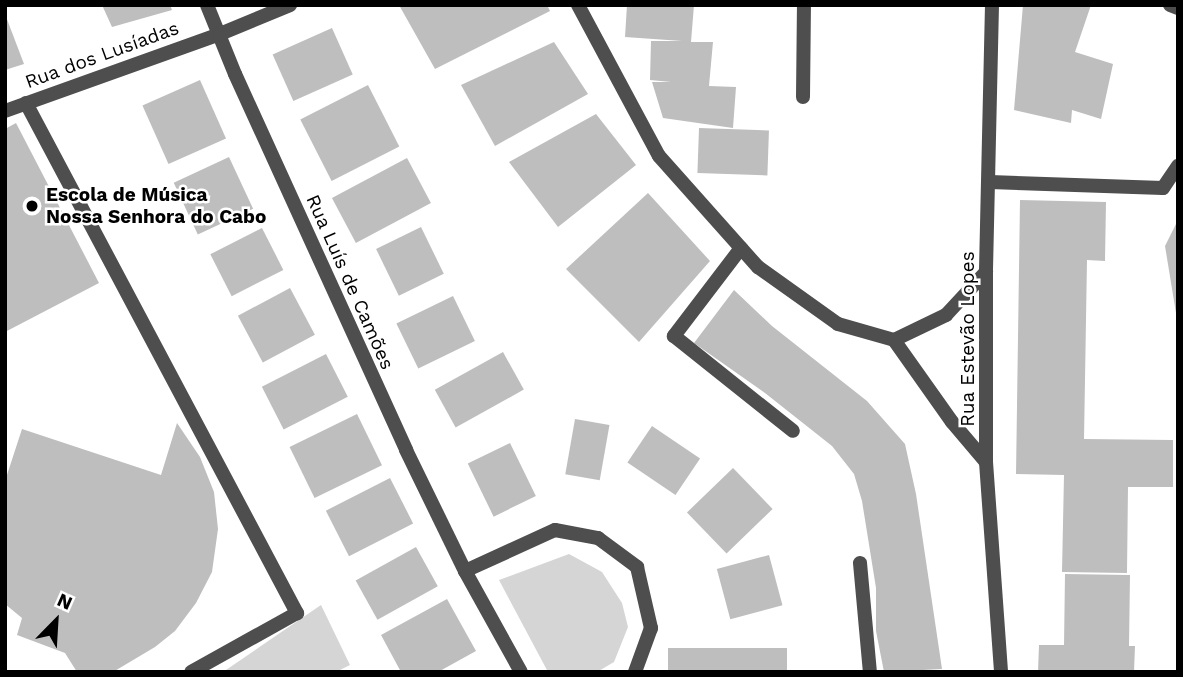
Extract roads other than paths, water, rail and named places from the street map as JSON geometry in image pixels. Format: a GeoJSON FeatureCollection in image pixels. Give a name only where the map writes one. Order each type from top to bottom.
{"type":"FeatureCollection","features":[{"type":"Feature","properties":{"kind":"street","name":"Rua Luís de Camões"},"geometry":{"type":"LineString","coordinates":[[207,5],[234,74],[406,450],[465,571],[521,672]]}},
{"type":"Feature","properties":{"kind":"street","name":"Rua dos Lusíadas"},"geometry":{"type":"LineString","coordinates":[[5,111],[220,34],[290,5]]}},
{"type":"Feature","properties":{"kind":"street"},"geometry":{"type":"LineString","coordinates":[[578,5],[659,156],[741,248],[758,267],[838,324],[894,340],[952,422],[986,461]]}},
{"type":"Feature","properties":{"kind":"street"},"geometry":{"type":"LineString","coordinates":[[803,97],[804,5]]}},
{"type":"Feature","properties":{"kind":"street","name":"Rua Estevão Lopes"},"geometry":{"type":"LineString","coordinates":[[992,5],[986,272],[986,461],[1001,672]]}},
{"type":"Feature","properties":{"kind":"street"},"geometry":{"type":"LineString","coordinates":[[1170,5],[1178,8]]}},
{"type":"Feature","properties":{"kind":"street"},"geometry":{"type":"LineString","coordinates":[[26,103],[297,613],[191,672]]}},
{"type":"Feature","properties":{"kind":"street"},"geometry":{"type":"LineString","coordinates":[[990,182],[1163,188],[1178,166]]}},
{"type":"Feature","properties":{"kind":"street"},"geometry":{"type":"LineString","coordinates":[[741,248],[674,337],[793,431]]}},
{"type":"Feature","properties":{"kind":"street"},"geometry":{"type":"LineString","coordinates":[[894,340],[946,315],[986,272]]}},
{"type":"Feature","properties":{"kind":"street"},"geometry":{"type":"LineString","coordinates":[[465,571],[555,530],[598,538],[637,567],[651,628],[635,672]]}},
{"type":"Feature","properties":{"kind":"street"},"geometry":{"type":"LineString","coordinates":[[860,563],[870,672]]}},
{"type":"Feature","properties":{"kind":"place","name":"Escola de Música Nossa Senhora do Cabo"},"geometry":{"type":"Point","coordinates":[32,206]}}]}
